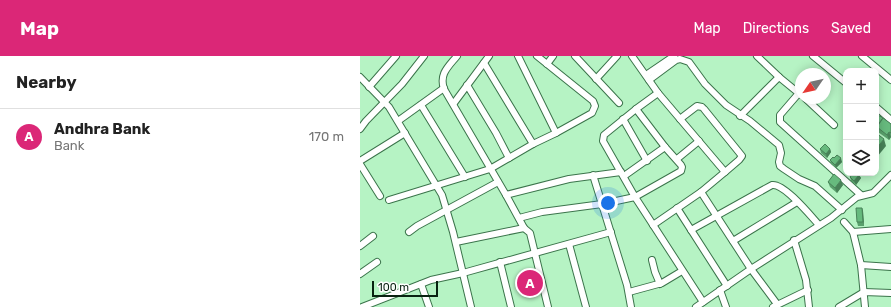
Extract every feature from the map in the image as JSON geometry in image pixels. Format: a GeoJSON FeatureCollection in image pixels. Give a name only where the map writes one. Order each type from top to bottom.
{"type":"FeatureCollection","features":[{"type":"Feature","properties":{"kind":"street"},"geometry":{"type":"LineString","coordinates":[[369,87],[396,56]]}},
{"type":"Feature","properties":{"kind":"street"},"geometry":{"type":"LineString","coordinates":[[360,129],[402,84],[424,56]]}},
{"type":"Feature","properties":{"kind":"street"},"geometry":{"type":"LineString","coordinates":[[457,56],[443,74],[442,79],[444,88],[454,103],[524,228],[530,233],[548,307]]}},
{"type":"Feature","properties":{"kind":"street"},"geometry":{"type":"LineString","coordinates":[[454,103],[489,56]]}},
{"type":"Feature","properties":{"kind":"street"},"geometry":{"type":"LineString","coordinates":[[518,56],[556,134]]}},
{"type":"Feature","properties":{"kind":"street"},"geometry":{"type":"LineString","coordinates":[[389,200],[491,170],[533,144],[556,134],[592,113],[595,106],[591,100],[537,56]]}},
{"type":"Feature","properties":{"kind":"street"},"geometry":{"type":"LineString","coordinates":[[547,64],[553,56]]}},
{"type":"Feature","properties":{"kind":"street"},"geometry":{"type":"LineString","coordinates":[[575,56],[619,103]]}},
{"type":"Feature","properties":{"kind":"street"},"geometry":{"type":"LineString","coordinates":[[596,79],[617,56]]}},
{"type":"Feature","properties":{"kind":"street"},"geometry":{"type":"LineString","coordinates":[[632,56],[658,93],[725,172]]}},
{"type":"Feature","properties":{"kind":"street"},"geometry":{"type":"LineString","coordinates":[[648,78],[674,56]]}},
{"type":"Feature","properties":{"kind":"street"},"geometry":{"type":"LineString","coordinates":[[757,56],[795,90]]}},
{"type":"Feature","properties":{"kind":"street"},"geometry":{"type":"LineString","coordinates":[[813,56],[843,81]]}},
{"type":"Feature","properties":{"kind":"street"},"geometry":{"type":"LineString","coordinates":[[862,56],[891,80]]}},
{"type":"Feature","properties":{"kind":"street"},"geometry":{"type":"LineString","coordinates":[[648,78],[676,60],[684,60],[692,66],[705,84],[726,105],[740,116],[750,121],[779,145],[781,153],[779,162],[782,167],[799,179],[815,186],[842,210]]}},
{"type":"Feature","properties":{"kind":"street"},"geometry":{"type":"LineString","coordinates":[[484,63],[533,144]]}},
{"type":"Feature","properties":{"kind":"street"},"geometry":{"type":"LineString","coordinates":[[360,77],[384,102],[398,121],[442,195],[456,242],[471,307]]}},
{"type":"Feature","properties":{"kind":"street"},"geometry":{"type":"LineString","coordinates":[[740,116],[779,77]]}},
{"type":"Feature","properties":{"kind":"street"},"geometry":{"type":"LineString","coordinates":[[467,85],[509,158]]}},
{"type":"Feature","properties":{"kind":"street"},"geometry":{"type":"LineString","coordinates":[[398,121],[444,88]]}},
{"type":"Feature","properties":{"kind":"street"},"geometry":{"type":"LineString","coordinates":[[658,93],[623,119],[602,138],[635,197],[703,302]]}},
{"type":"Feature","properties":{"kind":"street"},"geometry":{"type":"LineString","coordinates":[[795,99],[780,115],[780,122],[861,195]]}},
{"type":"Feature","properties":{"kind":"street"},"geometry":{"type":"LineString","coordinates":[[811,104],[834,125]]}},
{"type":"Feature","properties":{"kind":"street"},"geometry":{"type":"LineString","coordinates":[[421,105],[465,177]]}},
{"type":"Feature","properties":{"kind":"street"},"geometry":{"type":"LineString","coordinates":[[653,225],[701,192],[742,156],[702,107],[697,106],[680,119]]}},
{"type":"Feature","properties":{"kind":"street"},"geometry":{"type":"LineString","coordinates":[[519,218],[542,212],[602,204],[635,197],[680,171],[682,167],[636,109]]}},
{"type":"Feature","properties":{"kind":"street"},"geometry":{"type":"LineString","coordinates":[[879,110],[891,120]]}},
{"type":"Feature","properties":{"kind":"street"},"geometry":{"type":"LineString","coordinates":[[879,116],[882,112]]}},
{"type":"Feature","properties":{"kind":"street"},"geometry":{"type":"LineString","coordinates":[[623,119],[647,161]]}},
{"type":"Feature","properties":{"kind":"street"},"geometry":{"type":"LineString","coordinates":[[360,161],[405,133]]}},
{"type":"Feature","properties":{"kind":"street"},"geometry":{"type":"LineString","coordinates":[[676,159],[699,141]]}},
{"type":"Feature","properties":{"kind":"street"},"geometry":{"type":"LineString","coordinates":[[506,195],[569,179],[593,175],[622,174],[647,161],[665,147]]}},
{"type":"Feature","properties":{"kind":"street"},"geometry":{"type":"LineString","coordinates":[[360,164],[380,196]]}},
{"type":"Feature","properties":{"kind":"street"},"geometry":{"type":"LineString","coordinates":[[593,175],[629,292],[631,307]]}},
{"type":"Feature","properties":{"kind":"street"},"geometry":{"type":"LineString","coordinates":[[696,307],[794,240],[842,210],[854,199],[861,195],[873,193],[891,175]]}},
{"type":"Feature","properties":{"kind":"street"},"geometry":{"type":"LineString","coordinates":[[409,232],[417,226],[498,181]]}},
{"type":"Feature","properties":{"kind":"street"},"geometry":{"type":"LineString","coordinates":[[691,230],[772,185],[777,184],[781,186],[819,224]]}},
{"type":"Feature","properties":{"kind":"street"},"geometry":{"type":"LineString","coordinates":[[701,192],[775,306],[808,290]]}},
{"type":"Feature","properties":{"kind":"street"},"geometry":{"type":"LineString","coordinates":[[733,242],[797,202]]}},
{"type":"Feature","properties":{"kind":"street"},"geometry":{"type":"LineString","coordinates":[[677,208],[726,286]]}},
{"type":"Feature","properties":{"kind":"street"},"geometry":{"type":"LineString","coordinates":[[844,222],[853,232],[861,265],[865,307]]}},
{"type":"Feature","properties":{"kind":"street"},"geometry":{"type":"LineString","coordinates":[[456,242],[524,228]]}},
{"type":"Feature","properties":{"kind":"street"},"geometry":{"type":"LineString","coordinates":[[853,232],[891,229]]}},
{"type":"Feature","properties":{"kind":"street"},"geometry":{"type":"LineString","coordinates":[[366,306],[421,284],[611,232]]}},
{"type":"Feature","properties":{"kind":"street"},"geometry":{"type":"LineString","coordinates":[[360,246],[373,236]]}},
{"type":"Feature","properties":{"kind":"street"},"geometry":{"type":"LineString","coordinates":[[794,240],[804,272],[808,290],[809,307]]}},
{"type":"Feature","properties":{"kind":"street"},"geometry":{"type":"LineString","coordinates":[[569,244],[586,307]]}},
{"type":"Feature","properties":{"kind":"street"},"geometry":{"type":"LineString","coordinates":[[652,260],[660,284]]}},
{"type":"Feature","properties":{"kind":"street"},"geometry":{"type":"LineString","coordinates":[[360,274],[377,262]]}},
{"type":"Feature","properties":{"kind":"street"},"geometry":{"type":"LineString","coordinates":[[500,262],[511,307]]}},
{"type":"Feature","properties":{"kind":"street"},"geometry":{"type":"LineString","coordinates":[[861,265],[891,267]]}},
{"type":"Feature","properties":{"kind":"street"},"geometry":{"type":"LineString","coordinates":[[629,292],[660,284],[682,271]]}},
{"type":"Feature","properties":{"kind":"street"},"geometry":{"type":"LineString","coordinates":[[421,284],[429,307]]}},
{"type":"Feature","properties":{"kind":"street"},"geometry":{"type":"LineString","coordinates":[[720,290],[726,307]]}},
{"type":"Feature","properties":{"kind":"street"},"geometry":{"type":"LineString","coordinates":[[839,307],[864,292],[891,293]]}},
{"type":"Feature","properties":{"kind":"building"},"geometry":{"type":"Polygon","coordinates":[[[879,116],[883,118],[879,123],[879,116]]]}},
{"type":"Feature","properties":{"kind":"building"},"geometry":{"type":"Polygon","coordinates":[[[883,118],[891,124],[891,133],[889,132],[887,135],[879,129],[879,124],[883,118]]]}},
{"type":"Feature","properties":{"kind":"building"},"geometry":{"type":"Polygon","coordinates":[[[879,135],[884,139],[879,145],[879,135]]]}},
{"type":"Feature","properties":{"kind":"building"},"geometry":{"type":"Polygon","coordinates":[[[825,144],[830,149],[826,154],[820,149],[825,144]]]}},
{"type":"Feature","properties":{"kind":"building"},"geometry":{"type":"Polygon","coordinates":[[[837,155],[841,158],[835,165],[830,160],[837,155]]]}},
{"type":"Feature","properties":{"kind":"building"},"geometry":{"type":"Polygon","coordinates":[[[834,174],[841,180],[835,188],[828,182],[834,174]]]}},
{"type":"Feature","properties":{"kind":"building"},"geometry":{"type":"Polygon","coordinates":[[[851,176],[858,176],[854,181],[851,176]]]}},
{"type":"Feature","properties":{"kind":"building"},"geometry":{"type":"Polygon","coordinates":[[[856,208],[862,208],[863,222],[857,222],[856,208]]]}},
{"type":"Feature","properties":{"kind":"place","name":"Andhra Bank"},"geometry":{"type":"Point","coordinates":[530,283]}}]}
